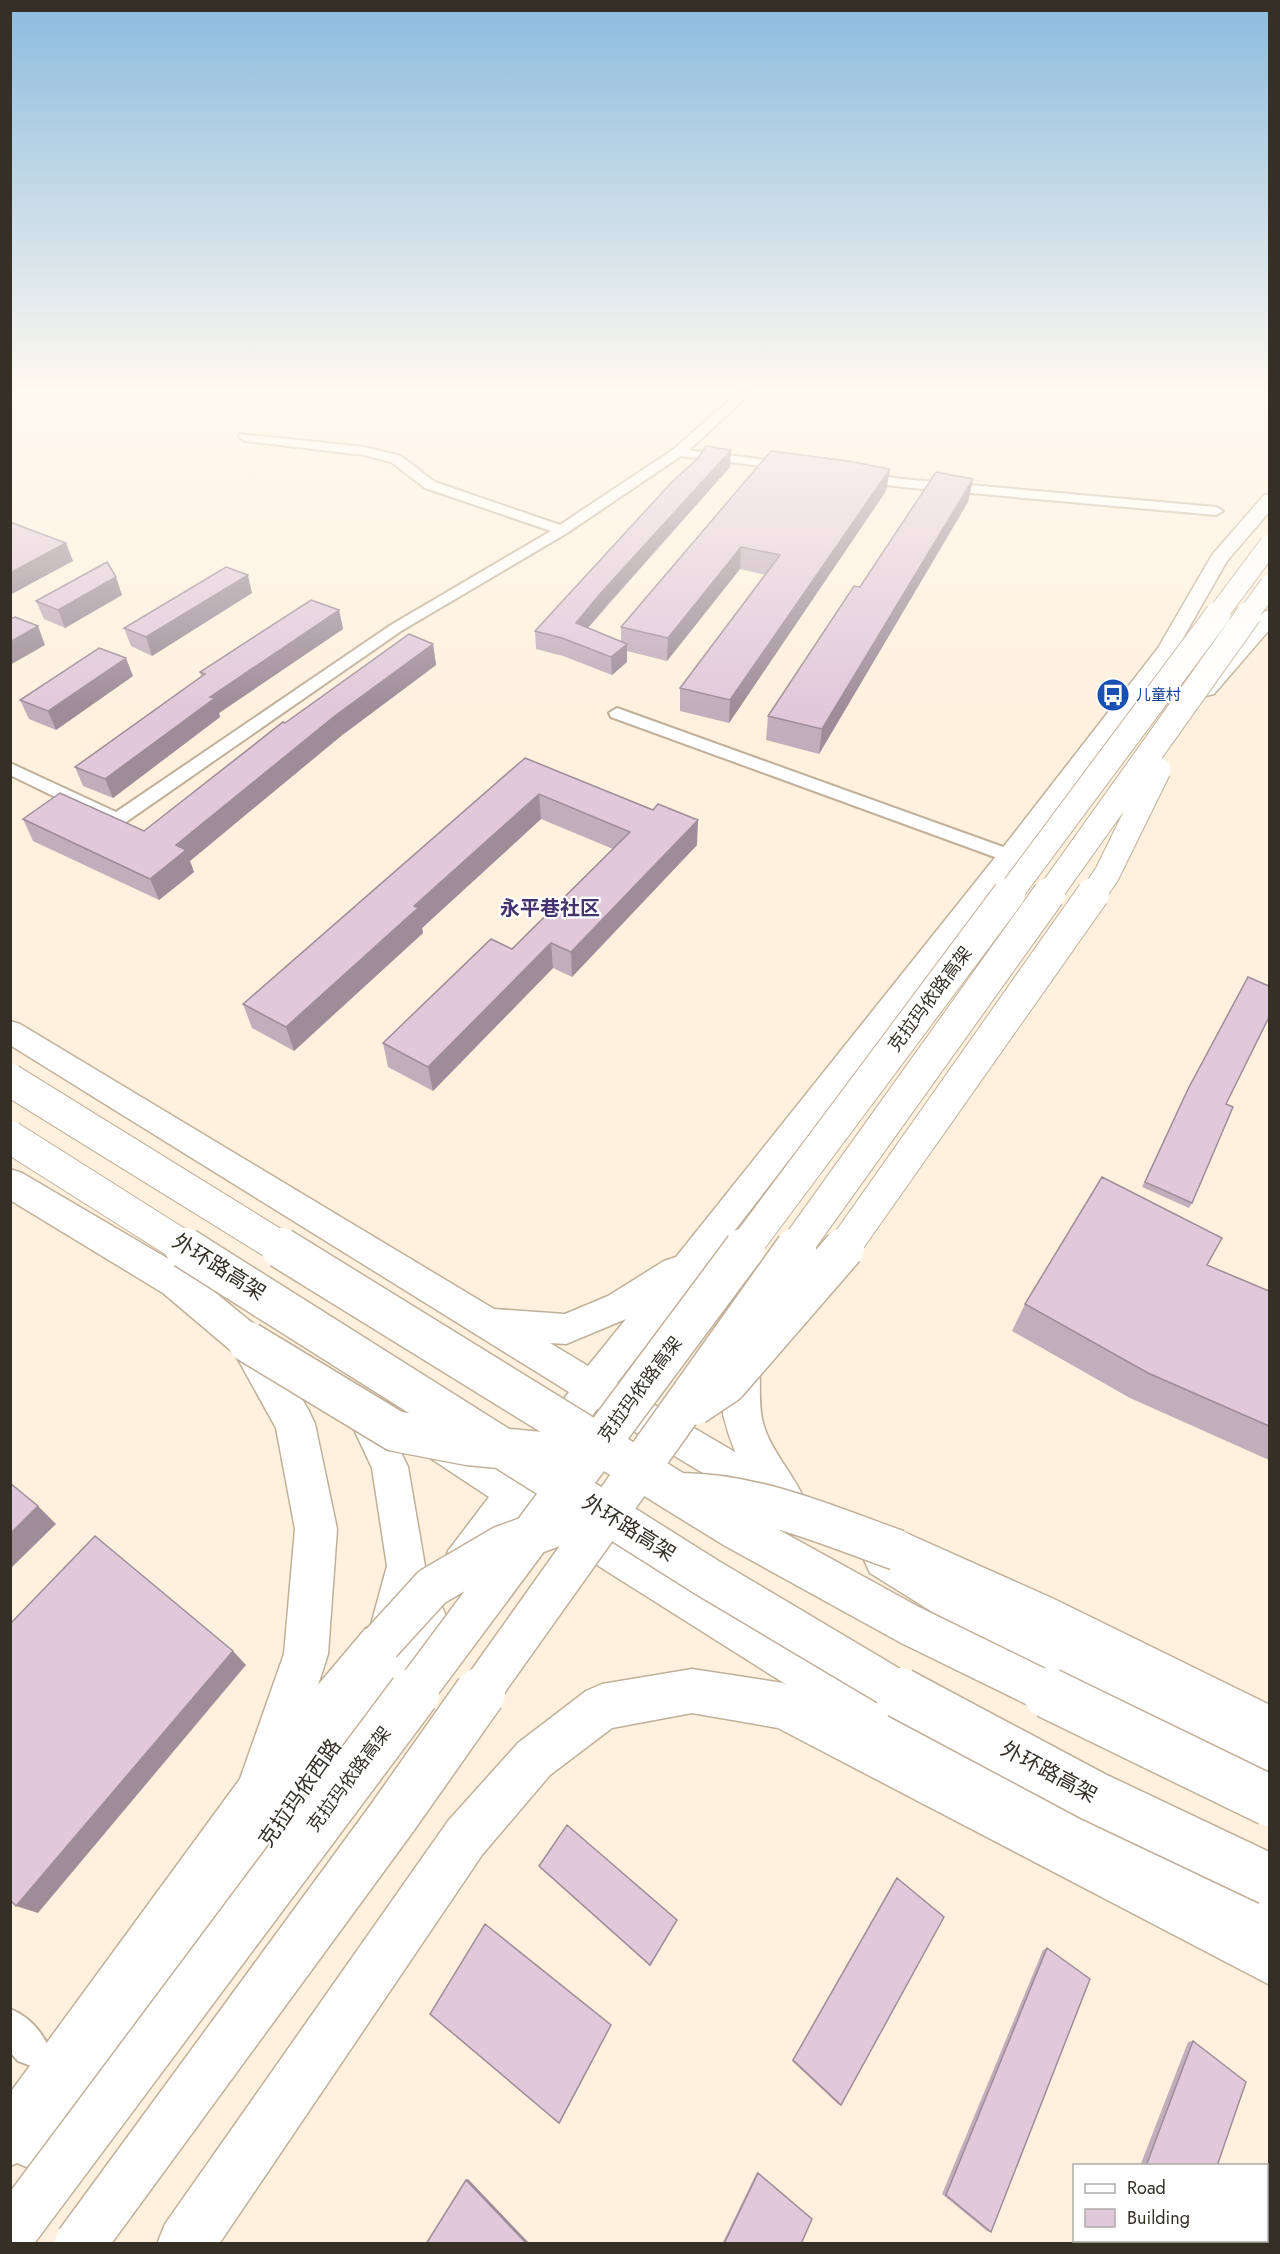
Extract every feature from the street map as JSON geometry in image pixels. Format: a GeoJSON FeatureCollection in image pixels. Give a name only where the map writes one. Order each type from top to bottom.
{"type":"FeatureCollection","features":[{"type":"Feature","properties":{"kind":"highway","name":"克拉玛依路高架"},"geometry":{"type":"LineString","coordinates":[[10,2234],[1269,544]]}},
{"type":"Feature","properties":{"kind":"highway","name":"克拉玛依路高架"},"geometry":{"type":"LineString","coordinates":[[80,2244],[392,1818],[580,1550],[1269,585]]}},
{"type":"Feature","properties":{"kind":"highway"},"geometry":{"type":"LineString","coordinates":[[10,1183],[176,1282],[248,1342],[395,1431],[468,1445],[561,1454],[656,1432],[727,1383],[854,1236],[1107,874],[1152,781],[1226,648]]}},
{"type":"Feature","properties":{"kind":"highway"},"geometry":{"type":"LineString","coordinates":[[10,1080],[734,1528],[910,1625],[1269,1801]]}},
{"type":"Feature","properties":{"kind":"highway","name":"外环路高架"},"geometry":{"type":"LineString","coordinates":[[10,1137],[708,1578],[882,1683],[1093,1796],[1269,1880]]}},
{"type":"Feature","properties":{"kind":"highway"},"geometry":{"type":"LineString","coordinates":[[739,1337],[740,1408],[746,1433],[758,1461],[785,1501]]}},
{"type":"Feature","properties":{"kind":"highway"},"geometry":{"type":"LineString","coordinates":[[248,1342],[296,1424],[316,1529],[306,1654],[258,1794]]}},
{"type":"Feature","properties":{"kind":"highway"},"geometry":{"type":"LineString","coordinates":[[10,2139],[258,1794],[381,1643],[432,1587],[502,1546],[636,1497],[697,1492],[756,1502],[897,1550],[1039,1614],[1269,1729]]}},
{"type":"Feature","properties":{"kind":"highway"},"geometry":{"type":"LineString","coordinates":[[185,2244],[465,1838],[534,1759],[602,1707],[692,1691],[783,1706],[1269,1960]]}},
{"type":"Feature","properties":{"kind":"highway"},"geometry":{"type":"LineString","coordinates":[[10,2160],[118,2050]]}},
{"type":"Feature","properties":{"kind":"main road","name":"克拉玛依西路"},"geometry":{"type":"LineString","coordinates":[[10,2201],[514,1492],[593,1387],[1011,856],[1167,650],[1219,560],[1267,499]]}},
{"type":"Feature","properties":{"kind":"main road"},"geometry":{"type":"LineString","coordinates":[[1219,560],[1245,574],[1269,580]]}},
{"type":"Feature","properties":{"kind":"main road"},"geometry":{"type":"LineString","coordinates":[[69,2244],[593,1542],[1195,702],[1269,616]]}},
{"type":"Feature","properties":{"kind":"main road"},"geometry":{"type":"LineString","coordinates":[[10,1031],[669,1434],[948,1599],[1269,1758]]}},
{"type":"Feature","properties":{"kind":"main road"},"geometry":{"type":"LineString","coordinates":[[10,1170],[593,1542],[946,1761],[1269,1927]]}},
{"type":"Feature","properties":{"kind":"main road"},"geometry":{"type":"LineString","coordinates":[[491,1324],[566,1329],[620,1306],[694,1260]]}},
{"type":"Feature","properties":{"kind":"main road"},"geometry":{"type":"LineString","coordinates":[[354,1389],[390,1467],[406,1566],[374,1688]]}},
{"type":"Feature","properties":{"kind":"street"},"geometry":{"type":"LineString","coordinates":[[466,497],[562,530]]}},
{"type":"Feature","properties":{"kind":"street"},"geometry":{"type":"LineString","coordinates":[[10,768],[117,820],[396,628],[562,530],[611,497]]}},
{"type":"Feature","properties":{"kind":"street"},"geometry":{"type":"LineString","coordinates":[[1061,497],[1216,511]]}},
{"type":"Feature","properties":{"kind":"street"},"geometry":{"type":"LineString","coordinates":[[617,713],[1011,856]]}},
{"type":"Feature","properties":{"kind":"building"},"geometry":{"type":"Polygon","coordinates":[[[658,497],[688,497],[576,623],[627,644],[611,657],[562,638],[535,631],[658,497]]]}},
{"type":"Feature","properties":{"kind":"building"},"geometry":{"type":"Polygon","coordinates":[[[732,497],[870,497],[730,700],[680,688],[780,555],[741,547],[668,638],[621,627],[732,497]]]}},
{"type":"Feature","properties":{"kind":"building"},"geometry":{"type":"Polygon","coordinates":[[[919,497],[962,497],[822,729],[768,716],[854,586],[860,587],[919,497]]]}},
{"type":"Feature","properties":{"kind":"building"},"geometry":{"type":"Polygon","coordinates":[[[10,522],[66,543],[10,573],[10,522]]]}},
{"type":"Feature","properties":{"kind":"building"},"geometry":{"type":"Polygon","coordinates":[[[107,562],[116,577],[58,610],[36,601],[107,562]]]}},
{"type":"Feature","properties":{"kind":"building"},"geometry":{"type":"Polygon","coordinates":[[[226,567],[248,575],[146,637],[124,628],[226,567]]]}},
{"type":"Feature","properties":{"kind":"building"},"geometry":{"type":"Polygon","coordinates":[[[311,600],[339,610],[210,697],[215,698],[105,779],[75,767],[205,674],[200,672],[311,600]]]}},
{"type":"Feature","properties":{"kind":"building"},"geometry":{"type":"Polygon","coordinates":[[[15,617],[38,626],[10,642],[10,619],[15,617]]]}},
{"type":"Feature","properties":{"kind":"building"},"geometry":{"type":"Polygon","coordinates":[[[409,634],[433,644],[336,715],[176,845],[186,850],[150,879],[23,819],[60,793],[144,831],[283,722],[285,723],[409,634]]]}},
{"type":"Feature","properties":{"kind":"building"},"geometry":{"type":"Polygon","coordinates":[[[99,648],[126,658],[48,711],[20,700],[99,648]]]}},
{"type":"Feature","properties":{"kind":"building"},"geometry":{"type":"Polygon","coordinates":[[[525,758],[653,810],[658,804],[698,820],[571,952],[551,943],[428,1067],[383,1043],[491,939],[512,949],[630,832],[539,794],[414,906],[418,908],[286,1027],[243,1004],[525,758]]]}},
{"type":"Feature","properties":{"kind":"building"},"geometry":{"type":"Polygon","coordinates":[[[1248,977],[1269,986],[1269,1017],[1226,1104],[1233,1107],[1192,1203],[1145,1182],[1188,1089],[1248,977]]]}},
{"type":"Feature","properties":{"kind":"building"},"geometry":{"type":"Polygon","coordinates":[[[1102,1177],[1222,1238],[1207,1265],[1269,1291],[1269,1426],[1148,1373],[1025,1304],[1102,1177]]]}},
{"type":"Feature","properties":{"kind":"building"},"geometry":{"type":"Polygon","coordinates":[[[10,1483],[38,1506],[10,1534],[10,1483]]]}},
{"type":"Feature","properties":{"kind":"building"},"geometry":{"type":"Polygon","coordinates":[[[95,1536],[233,1651],[16,1906],[10,1900],[10,1624],[95,1536]]]}},
{"type":"Feature","properties":{"kind":"building"},"geometry":{"type":"Polygon","coordinates":[[[567,1825],[677,1920],[650,1965],[539,1866],[567,1825]]]}},
{"type":"Feature","properties":{"kind":"building"},"geometry":{"type":"Polygon","coordinates":[[[897,1878],[944,1917],[841,2105],[793,2060],[897,1878]]]}},
{"type":"Feature","properties":{"kind":"building"},"geometry":{"type":"Polygon","coordinates":[[[485,1924],[611,2025],[559,2123],[430,2014],[485,1924]]]}},
{"type":"Feature","properties":{"kind":"building"},"geometry":{"type":"Polygon","coordinates":[[[1047,1948],[1090,1979],[991,2232],[946,2195],[1047,1948]]]}},
{"type":"Feature","properties":{"kind":"building"},"geometry":{"type":"Polygon","coordinates":[[[1193,2041],[1246,2082],[1218,2164],[1147,2164],[1193,2041]]]}},
{"type":"Feature","properties":{"kind":"building"},"geometry":{"type":"Polygon","coordinates":[[[758,2173],[812,2219],[801,2244],[724,2244],[758,2173]]]}},
{"type":"Feature","properties":{"kind":"building"},"geometry":{"type":"Polygon","coordinates":[[[466,2180],[527,2244],[426,2244],[466,2180]]]}},
{"type":"Feature","properties":{"kind":"building"},"geometry":{"type":"Polygon","coordinates":[[[1117,2242],[1190,2242],[1189,2244],[1116,2244],[1117,2242]]]}},
{"type":"Feature","properties":{"kind":"place","name":"儿童村"},"geometry":{"type":"Point","coordinates":[1113,695]}},
{"type":"Feature","properties":{"kind":"district","name":"永平巷社区"},"geometry":{"type":"Point","coordinates":[550,908]}}]}
